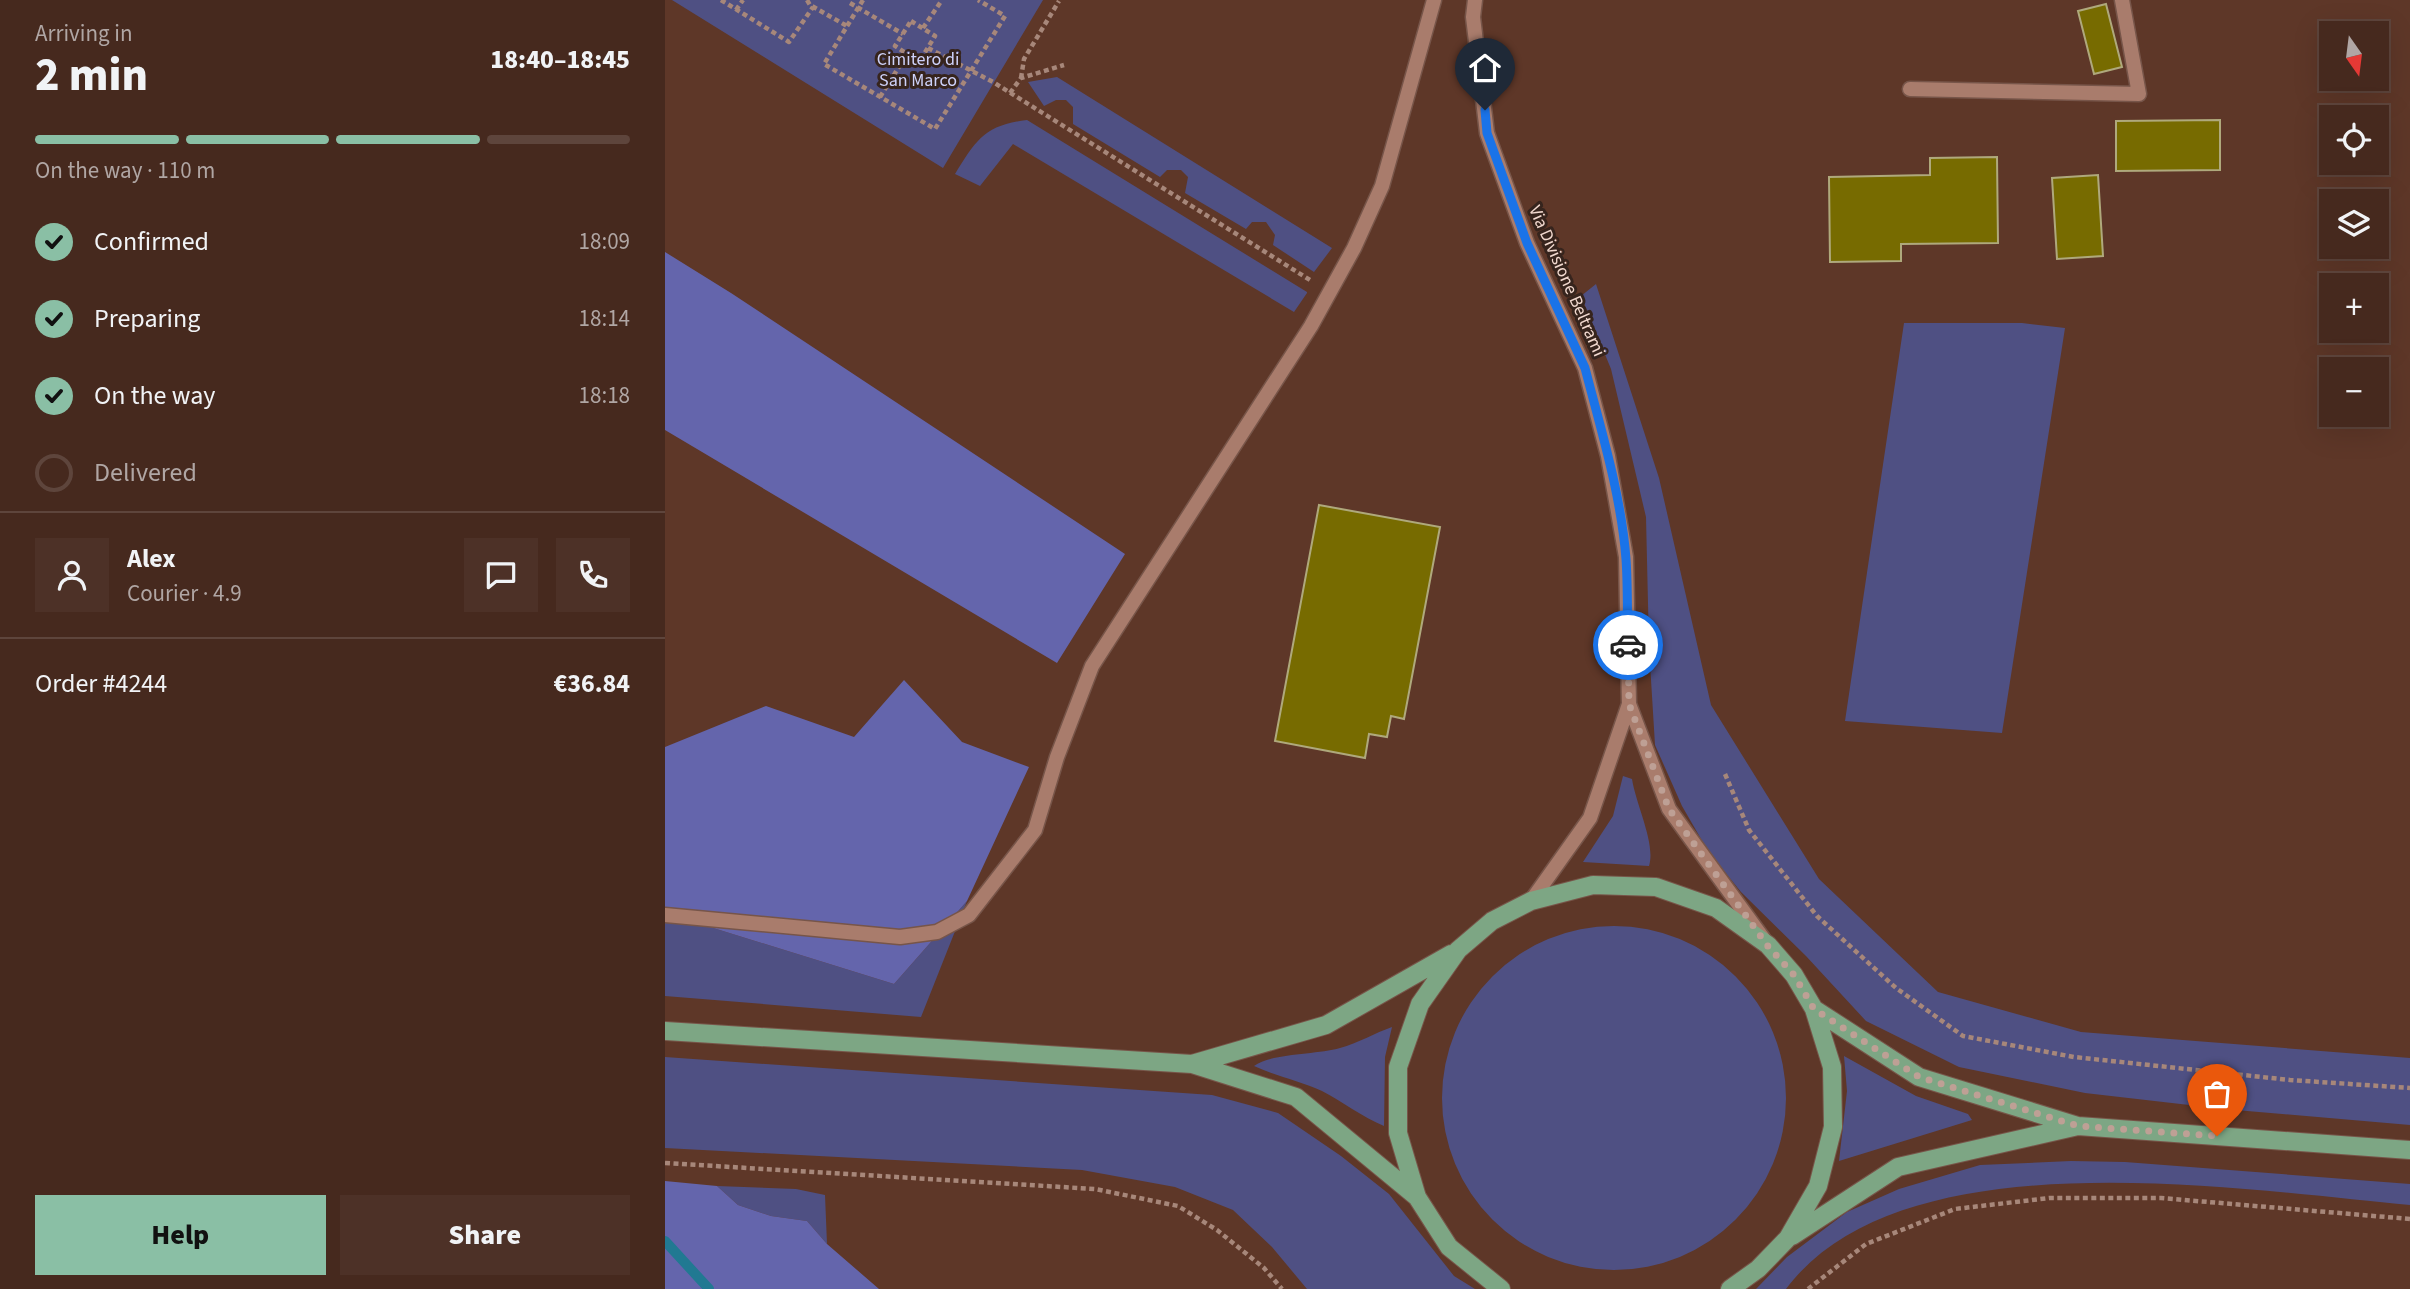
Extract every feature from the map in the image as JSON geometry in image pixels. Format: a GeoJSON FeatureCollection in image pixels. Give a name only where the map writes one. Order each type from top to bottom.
{"type":"FeatureCollection","features":[{"type":"Feature","properties":{"kind":"main road"},"geometry":{"type":"LineString","coordinates":[[1192,1064],[1326,1025],[1458,950],[1492,921],[1531,901],[1593,885],[1656,887],[1716,908],[1767,945],[1794,975],[1814,1009],[1832,1067],[1833,1127],[1818,1185],[1788,1238]]}},
{"type":"Feature","properties":{"kind":"main road"},"geometry":{"type":"LineString","coordinates":[[1458,950],[1420,1004],[1398,1067],[1398,1133],[1417,1197],[1449,1247],[1501,1289]]}},
{"type":"Feature","properties":{"kind":"main road"},"geometry":{"type":"LineString","coordinates":[[1814,1009],[1919,1077],[2078,1126],[2410,1150]]}},
{"type":"Feature","properties":{"kind":"main road"},"geometry":{"type":"LineString","coordinates":[[665,1031],[1192,1064],[1296,1097],[1417,1197]]}},
{"type":"Feature","properties":{"kind":"main road"},"geometry":{"type":"LineString","coordinates":[[1730,1289],[1758,1269],[1788,1238],[1898,1167],[2078,1126]]}},
{"type":"Feature","properties":{"kind":"street"},"geometry":{"type":"LineString","coordinates":[[665,915],[900,937],[937,932],[969,915],[1035,830],[1057,757],[1092,666],[1311,326],[1354,248],[1382,186],[1434,0]]}},
{"type":"Feature","properties":{"kind":"street","name":"Via Divisione Beltrami"},"geometry":{"type":"LineString","coordinates":[[1475,0],[1473,17],[1487,133],[1527,243],[1585,368],[1608,456],[1626,557],[1629,704],[1669,809],[1767,945]]}},
{"type":"Feature","properties":{"kind":"street"},"geometry":{"type":"LineString","coordinates":[[1910,89],[2139,94],[2123,0]]}},
{"type":"Feature","properties":{"kind":"street","name":"Via Divisione Beltrami"},"geometry":{"type":"LineString","coordinates":[[1531,901],[1590,818],[1629,704]]}},
{"type":"Feature","properties":{"kind":"path"},"geometry":{"type":"LineString","coordinates":[[720,0],[789,42],[813,7]]}},
{"type":"Feature","properties":{"kind":"path"},"geometry":{"type":"LineString","coordinates":[[736,9],[743,0]]}},
{"type":"Feature","properties":{"kind":"path"},"geometry":{"type":"LineString","coordinates":[[807,0],[813,7],[847,26]]}},
{"type":"Feature","properties":{"kind":"path"},"geometry":{"type":"LineString","coordinates":[[863,0],[824,64],[935,129],[1005,16],[978,0]]}},
{"type":"Feature","properties":{"kind":"path"},"geometry":{"type":"LineString","coordinates":[[923,29],[942,0]]}},
{"type":"Feature","properties":{"kind":"path"},"geometry":{"type":"LineString","coordinates":[[1010,93],[1021,78],[1024,60],[1059,1]]}},
{"type":"Feature","properties":{"kind":"path"},"geometry":{"type":"LineString","coordinates":[[850,3],[903,34]]}},
{"type":"Feature","properties":{"kind":"path"},"geometry":{"type":"LineString","coordinates":[[911,21],[935,36],[919,62],[895,46],[903,34],[911,21]]}},
{"type":"Feature","properties":{"kind":"path"},"geometry":{"type":"LineString","coordinates":[[928,48],[1010,93],[1328,292]]}},
{"type":"Feature","properties":{"kind":"path"},"geometry":{"type":"LineString","coordinates":[[880,97],[907,54]]}},
{"type":"Feature","properties":{"kind":"path"},"geometry":{"type":"LineString","coordinates":[[1021,78],[1064,65]]}},
{"type":"Feature","properties":{"kind":"path"},"geometry":{"type":"LineString","coordinates":[[1725,774],[1749,831],[1818,916],[1896,988],[1963,1036],[2074,1057],[2290,1080],[2410,1088]]}},
{"type":"Feature","properties":{"kind":"path"},"geometry":{"type":"LineString","coordinates":[[665,1163],[1095,1189],[1178,1206],[1236,1245],[1264,1268],[1282,1289]]}},
{"type":"Feature","properties":{"kind":"path"},"geometry":{"type":"LineString","coordinates":[[1808,1289],[1867,1244],[1955,1209],[2049,1198],[2161,1198],[2410,1219]]}},
{"type":"Feature","properties":{"kind":"green space","name":"Cimitero di San Marco"},"geometry":{"type":"Polygon","coordinates":[[[672,0],[1043,0],[943,168],[672,0]]]}},
{"type":"Feature","properties":{"kind":"green space"},"geometry":{"type":"Polygon","coordinates":[[[1057,77],[1332,248],[1314,272],[1273,245],[1275,235],[1266,222],[1252,222],[1246,229],[1185,193],[1188,177],[1181,170],[1167,170],[1160,177],[1073,124],[1073,107],[1066,100],[1056,100],[1044,106],[1028,82],[1057,77]]]}},
{"type":"Feature","properties":{"kind":"green space"},"geometry":{"type":"Polygon","coordinates":[[[1027,120],[1307,293],[1294,312],[1013,144],[980,186],[955,174],[976,143],[991,130],[1027,120]]]}},
{"type":"Feature","properties":{"kind":"green space"},"geometry":{"type":"Polygon","coordinates":[[[1596,284],[1659,478],[1711,705],[1819,879],[1938,992],[2081,1032],[2410,1058],[2410,1125],[2224,1109],[2085,1093],[1959,1067],[1866,1021],[1806,956],[1741,892],[1708,851],[1682,806],[1655,745],[1649,647],[1646,517],[1611,369],[1581,296],[1596,284]]]}},
{"type":"Feature","properties":{"kind":"green space"},"geometry":{"type":"Polygon","coordinates":[[[1904,323],[2022,323],[2065,328],[2002,733],[1845,721],[1904,323]]]}},
{"type":"Feature","properties":{"kind":"green space"},"geometry":{"type":"Polygon","coordinates":[[[1623,776],[1632,779],[1648,836],[1649,866],[1583,862],[1613,816],[1623,776]]]}},
{"type":"Feature","properties":{"kind":"green space"},"geometry":{"type":"Polygon","coordinates":[[[967,901],[921,1017],[665,996],[665,913],[894,984],[967,901]]]}},
{"type":"Feature","properties":{"kind":"green space"},"geometry":{"type":"Polygon","coordinates":[[[1614,926],[1648,929],[1680,939],[1710,955],[1736,976],[1757,1002],[1773,1032],[1783,1064],[1786,1098],[1783,1132],[1773,1164],[1757,1194],[1736,1220],[1710,1241],[1680,1257],[1648,1267],[1614,1270],[1580,1267],[1548,1257],[1518,1241],[1492,1220],[1471,1194],[1455,1164],[1445,1132],[1442,1098],[1445,1064],[1455,1032],[1471,1002],[1492,976],[1518,955],[1548,939],[1580,929],[1614,926]]]}},
{"type":"Feature","properties":{"kind":"green space"},"geometry":{"type":"Polygon","coordinates":[[[1392,1027],[1385,1057],[1384,1126],[1322,1091],[1254,1066],[1282,1056],[1340,1048],[1392,1027]]]}},
{"type":"Feature","properties":{"kind":"green space"},"geometry":{"type":"Polygon","coordinates":[[[1844,1056],[1916,1096],[1968,1114],[1972,1120],[1839,1161],[1847,1091],[1844,1056]]]}},
{"type":"Feature","properties":{"kind":"green space"},"geometry":{"type":"Polygon","coordinates":[[[665,1057],[1212,1095],[1278,1113],[1341,1156],[1389,1194],[1454,1276],[1475,1289],[1307,1289],[1272,1247],[1233,1210],[1175,1187],[1082,1170],[665,1148],[665,1057]]]}},
{"type":"Feature","properties":{"kind":"green space"},"geometry":{"type":"Polygon","coordinates":[[[2071,1161],[2125,1162],[2410,1184],[2410,1205],[2168,1184],[2078,1183],[1990,1190],[1909,1208],[1839,1240],[1786,1289],[1756,1289],[1787,1257],[1847,1212],[1899,1189],[1980,1165],[2071,1161]]]}},
{"type":"Feature","properties":{"kind":"green space"},"geometry":{"type":"Polygon","coordinates":[[[717,1186],[796,1189],[825,1195],[827,1244],[807,1221],[771,1216],[738,1205],[717,1186]]]}},
{"type":"Feature","properties":{"kind":"shaded area"},"geometry":{"type":"Polygon","coordinates":[[[665,252],[1125,554],[1057,663],[665,430],[665,252]]]}},
{"type":"Feature","properties":{"kind":"shaded area"},"geometry":{"type":"Polygon","coordinates":[[[904,680],[962,742],[1029,767],[967,901],[894,984],[665,913],[665,747],[766,706],[854,737],[904,680]]]}},
{"type":"Feature","properties":{"kind":"shaded area"},"geometry":{"type":"Polygon","coordinates":[[[665,1181],[717,1186],[738,1205],[771,1216],[807,1221],[827,1244],[879,1289],[665,1289],[665,1181]]]}},
{"type":"Feature","properties":{"kind":"building"},"geometry":{"type":"Polygon","coordinates":[[[2106,4],[2122,67],[2094,74],[2078,11],[2106,4]]]}},
{"type":"Feature","properties":{"kind":"building"},"geometry":{"type":"Polygon","coordinates":[[[2220,120],[2220,170],[2116,171],[2116,121],[2220,120]]]}},
{"type":"Feature","properties":{"kind":"building"},"geometry":{"type":"Polygon","coordinates":[[[1997,157],[1998,243],[1901,244],[1901,261],[1830,262],[1829,177],[1930,175],[1930,158],[1997,157]]]}},
{"type":"Feature","properties":{"kind":"building"},"geometry":{"type":"Polygon","coordinates":[[[2098,175],[2103,256],[2057,259],[2052,178],[2098,175]]]}},
{"type":"Feature","properties":{"kind":"building"},"geometry":{"type":"Polygon","coordinates":[[[1319,505],[1440,527],[1404,719],[1391,716],[1387,737],[1369,734],[1365,758],[1275,741],[1319,505]]]}},
{"type":"Feature","properties":{"kind":"waterway"},"geometry":{"type":"LineString","coordinates":[[665,1241],[709,1289]]}},
{"type":"Feature","properties":{"kind":"way so far"},"geometry":{"type":"LineString","coordinates":[[1628,645],[1629,704],[1669,809],[1767,945],[1794,975],[1814,1009],[1919,1077],[2078,1126],[2217,1136]]}},
{"type":"Feature","properties":{"kind":"route"},"geometry":{"type":"LineString","coordinates":[[1485,110],[1487,133],[1527,243],[1585,368],[1591,390],[1608,456],[1626,557],[1628,645]]}}]}
